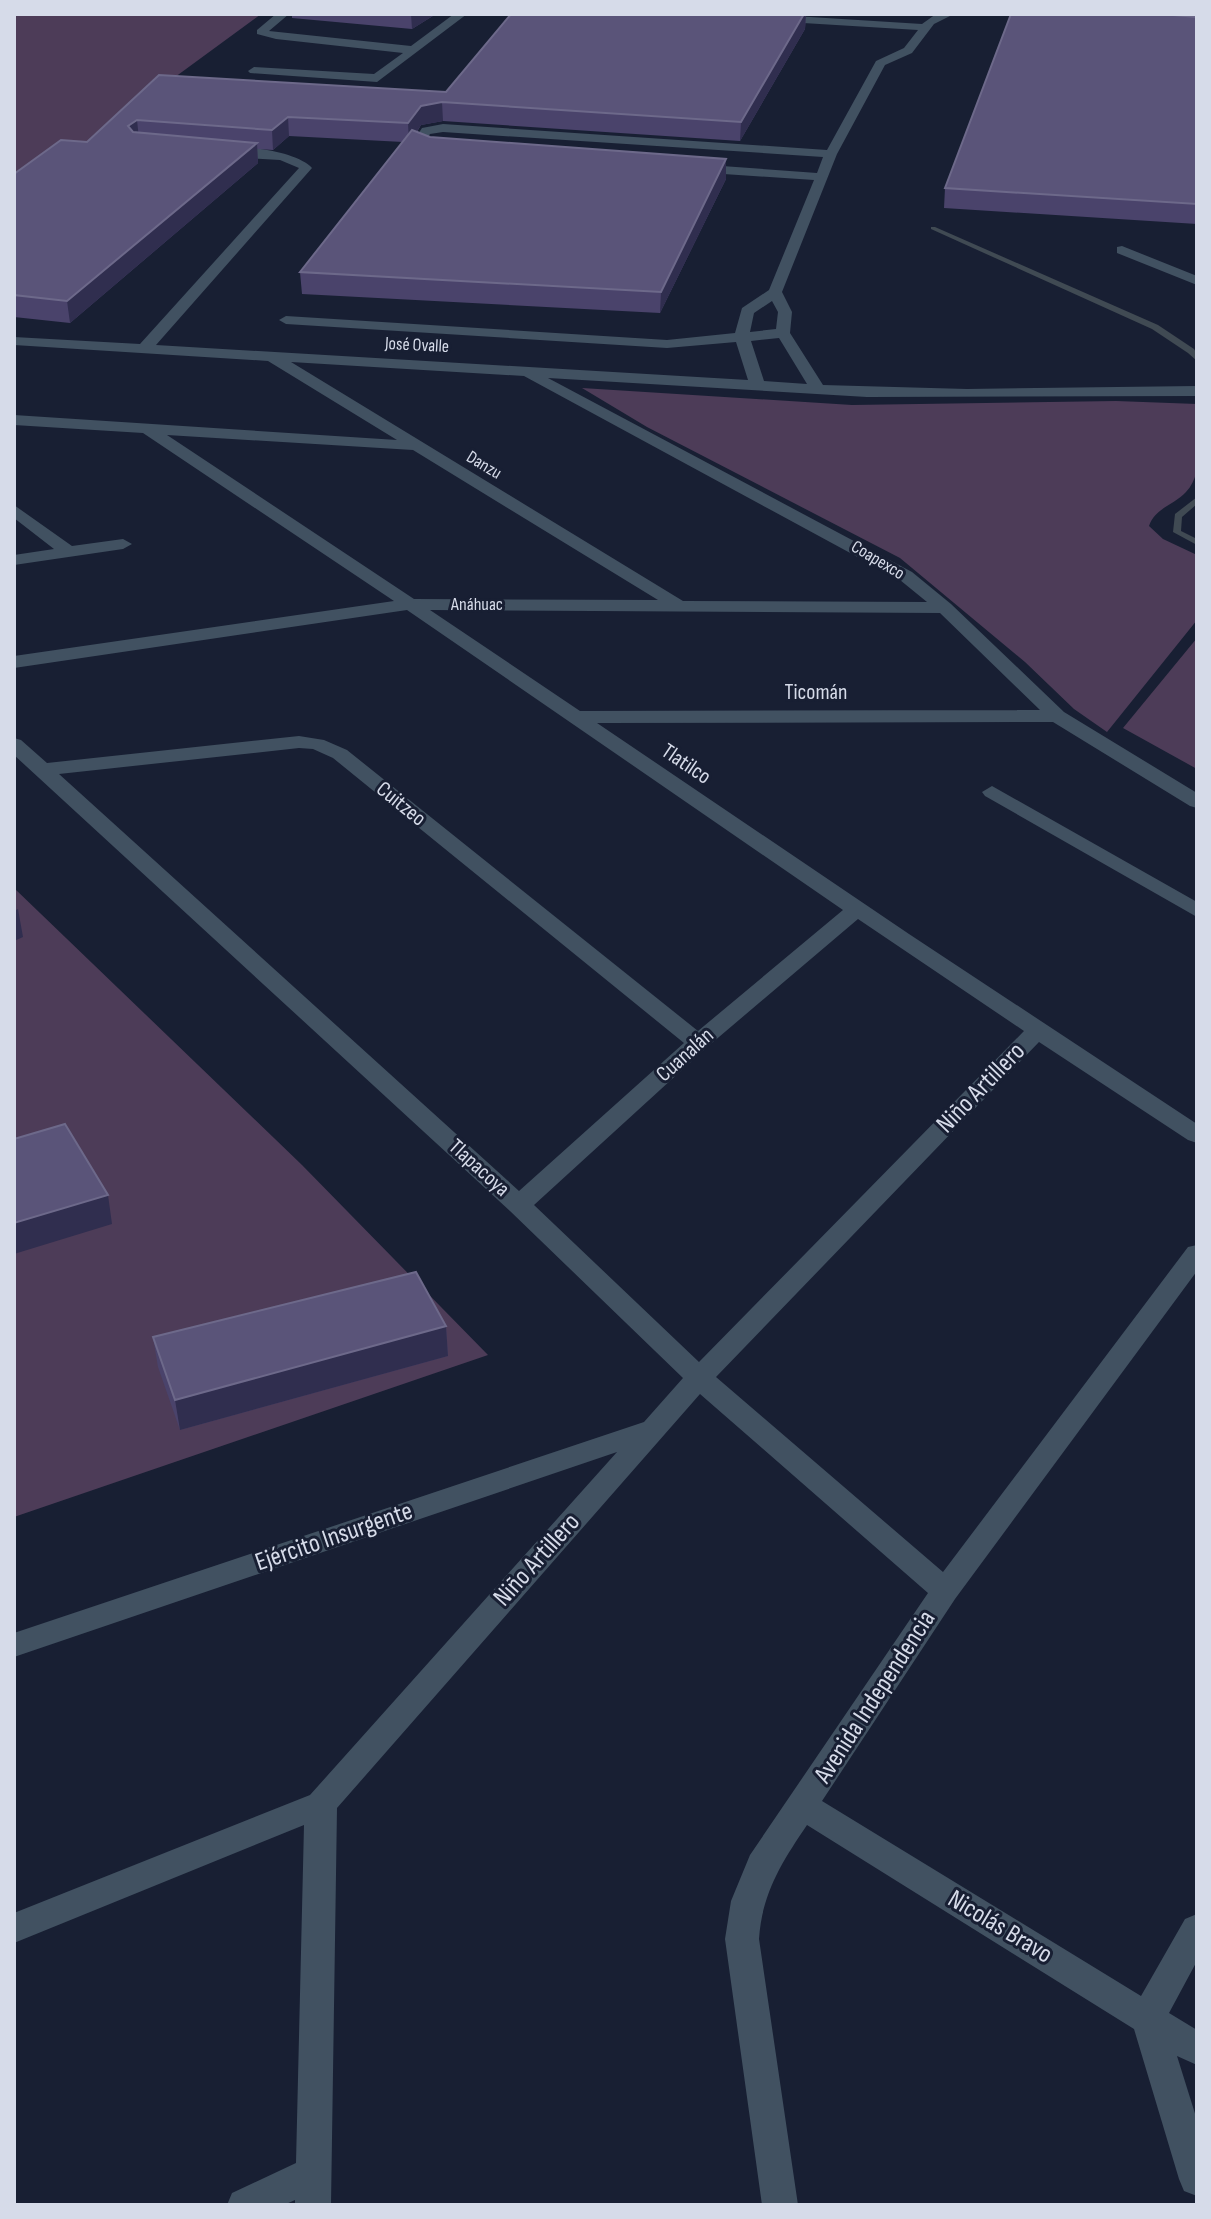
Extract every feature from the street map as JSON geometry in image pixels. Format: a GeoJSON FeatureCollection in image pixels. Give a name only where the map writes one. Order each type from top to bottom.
{"type":"FeatureCollection","features":[{"type":"Feature","properties":{"kind":"street"},"geometry":{"type":"LineString","coordinates":[[283,14],[261,32],[412,50]]}},
{"type":"Feature","properties":{"kind":"street"},"geometry":{"type":"LineString","coordinates":[[254,71],[377,78],[461,14]]}},
{"type":"Feature","properties":{"kind":"street"},"geometry":{"type":"LineString","coordinates":[[707,14],[888,19],[923,27]]}},
{"type":"Feature","properties":{"kind":"street"},"geometry":{"type":"LineString","coordinates":[[757,385],[742,336],[747,311],[775,292],[831,154],[880,63],[906,52],[915,45],[923,27],[931,20],[948,14]]}},
{"type":"Feature","properties":{"kind":"street"},"geometry":{"type":"LineString","coordinates":[[882,40],[888,19]]}},
{"type":"Feature","properties":{"kind":"street"},"geometry":{"type":"LineString","coordinates":[[871,50],[880,63]]}},
{"type":"Feature","properties":{"kind":"street"},"geometry":{"type":"LineString","coordinates":[[446,151],[422,149],[417,145],[426,131],[443,128],[831,154]]}},
{"type":"Feature","properties":{"kind":"street"},"geometry":{"type":"LineString","coordinates":[[145,348],[306,168],[301,162],[286,158],[213,152]]}},
{"type":"Feature","properties":{"kind":"street"},"geometry":{"type":"LineString","coordinates":[[681,167],[821,177]]}},
{"type":"Feature","properties":{"kind":"street"},"geometry":{"type":"LineString","coordinates":[[1122,250],[1197,281]]}},
{"type":"Feature","properties":{"kind":"street"},"geometry":{"type":"LineString","coordinates":[[775,292],[785,312],[783,333],[818,389]]}},
{"type":"Feature","properties":{"kind":"street"},"geometry":{"type":"LineString","coordinates":[[286,320],[667,344],[783,333]]}},
{"type":"Feature","properties":{"kind":"street","name":"José Ovalle"},"geometry":{"type":"LineString","coordinates":[[14,341],[818,389],[967,394],[1197,391]]}},
{"type":"Feature","properties":{"kind":"street","name":"Danzu"},"geometry":{"type":"LineString","coordinates":[[271,356],[678,606]]}},
{"type":"Feature","properties":{"kind":"street","name":"Coapexco"},"geometry":{"type":"LineString","coordinates":[[523,371],[906,576],[945,608],[1057,716],[1197,802]]}},
{"type":"Feature","properties":{"kind":"street"},"geometry":{"type":"LineString","coordinates":[[14,420],[413,446]]}},
{"type":"Feature","properties":{"kind":"street","name":"Tlatilco"},"geometry":{"type":"LineString","coordinates":[[149,430],[410,604],[856,910],[1197,1135]]}},
{"type":"Feature","properties":{"kind":"street"},"geometry":{"type":"LineString","coordinates":[[14,510],[70,553]]}},
{"type":"Feature","properties":{"kind":"street"},"geometry":{"type":"LineString","coordinates":[[14,560],[123,544]]}},
{"type":"Feature","properties":{"kind":"street","name":"Anáhuac"},"geometry":{"type":"LineString","coordinates":[[14,662],[410,604],[945,608]]}},
{"type":"Feature","properties":{"kind":"street","name":"Ticomán"},"geometry":{"type":"LineString","coordinates":[[575,717],[1057,716]]}},
{"type":"Feature","properties":{"kind":"street","name":"Cuitzeo"},"geometry":{"type":"LineString","coordinates":[[42,770],[250,746],[299,742],[317,744],[340,754],[698,1043]]}},
{"type":"Feature","properties":{"kind":"street","name":"Tlapacoya"},"geometry":{"type":"LineString","coordinates":[[14,744],[519,1205],[699,1378],[945,1591]]}},
{"type":"Feature","properties":{"kind":"street"},"geometry":{"type":"LineString","coordinates":[[992,792],[1197,911]]}},
{"type":"Feature","properties":{"kind":"street","name":"Cuanalán"},"geometry":{"type":"LineString","coordinates":[[519,1205],[698,1043],[856,910]]}},
{"type":"Feature","properties":{"kind":"street","name":"Niño Artillero"},"geometry":{"type":"LineString","coordinates":[[321,1804],[699,1378],[1037,1031]]}},
{"type":"Feature","properties":{"kind":"street","name":"Avenida Independencia"},"geometry":{"type":"LineString","coordinates":[[780,2205],[742,1939],[743,1914],[762,1865],[945,1591],[1197,1253]]}},
{"type":"Feature","properties":{"kind":"street","name":"Ejército Insurgente"},"geometry":{"type":"LineString","coordinates":[[14,1645],[653,1429]]}},
{"type":"Feature","properties":{"kind":"street"},"geometry":{"type":"LineString","coordinates":[[14,1928],[321,1804],[312,2189],[245,2205]]}},
{"type":"Feature","properties":{"kind":"street","name":"Nicolás Bravo"},"geometry":{"type":"LineString","coordinates":[[803,1806],[1197,2049]]}},
{"type":"Feature","properties":{"kind":"street"},"geometry":{"type":"LineString","coordinates":[[1197,1929],[1148,2017],[1197,2179]]}},
{"type":"Feature","properties":{"kind":"shaded area"},"geometry":{"type":"Polygon","coordinates":[[[14,14],[261,14],[14,195],[14,14]]]}},
{"type":"Feature","properties":{"kind":"shaded area"},"geometry":{"type":"Polygon","coordinates":[[[582,388],[852,405],[1116,401],[1197,404],[1199,451],[1196,474],[1186,492],[1160,511],[1149,526],[1163,539],[1197,555],[1197,620],[1107,732],[1074,709],[1025,662],[900,558],[647,427],[582,388]]]}},
{"type":"Feature","properties":{"kind":"shaded area"},"geometry":{"type":"Polygon","coordinates":[[[1197,638],[1197,769],[1123,728],[1197,638]]]}},
{"type":"Feature","properties":{"kind":"shaded area"},"geometry":{"type":"Polygon","coordinates":[[[14,888],[302,1165],[488,1355],[14,1517],[14,888]]]}},
{"type":"Feature","properties":{"kind":"building"},"geometry":{"type":"Polygon","coordinates":[[[511,14],[804,14],[741,122],[442,102],[421,106],[408,123],[288,117],[272,130],[137,120],[128,126],[133,132],[257,143],[67,301],[14,295],[14,174],[61,140],[87,142],[159,75],[446,92],[511,14]]]}},
{"type":"Feature","properties":{"kind":"building"},"geometry":{"type":"Polygon","coordinates":[[[1011,14],[1161,14],[1197,17],[1197,204],[945,188],[1011,14]]]}},
{"type":"Feature","properties":{"kind":"building"},"geometry":{"type":"Polygon","coordinates":[[[412,130],[430,137],[726,159],[661,292],[300,272],[412,130]]]}},
{"type":"Feature","properties":{"kind":"building"},"geometry":{"type":"Polygon","coordinates":[[[65,1124],[108,1195],[14,1223],[14,1139],[65,1124]]]}},
{"type":"Feature","properties":{"kind":"building"},"geometry":{"type":"Polygon","coordinates":[[[416,1272],[446,1326],[175,1400],[153,1337],[416,1272]]]}},
{"type":"Feature","properties":{"kind":"waterway"},"geometry":{"type":"LineString","coordinates":[[933,228],[1155,327],[1191,351],[1197,359]]}},
{"type":"Feature","properties":{"kind":"waterway"},"geometry":{"type":"LineString","coordinates":[[1197,500],[1178,516],[1177,532],[1197,542]]}}]}
